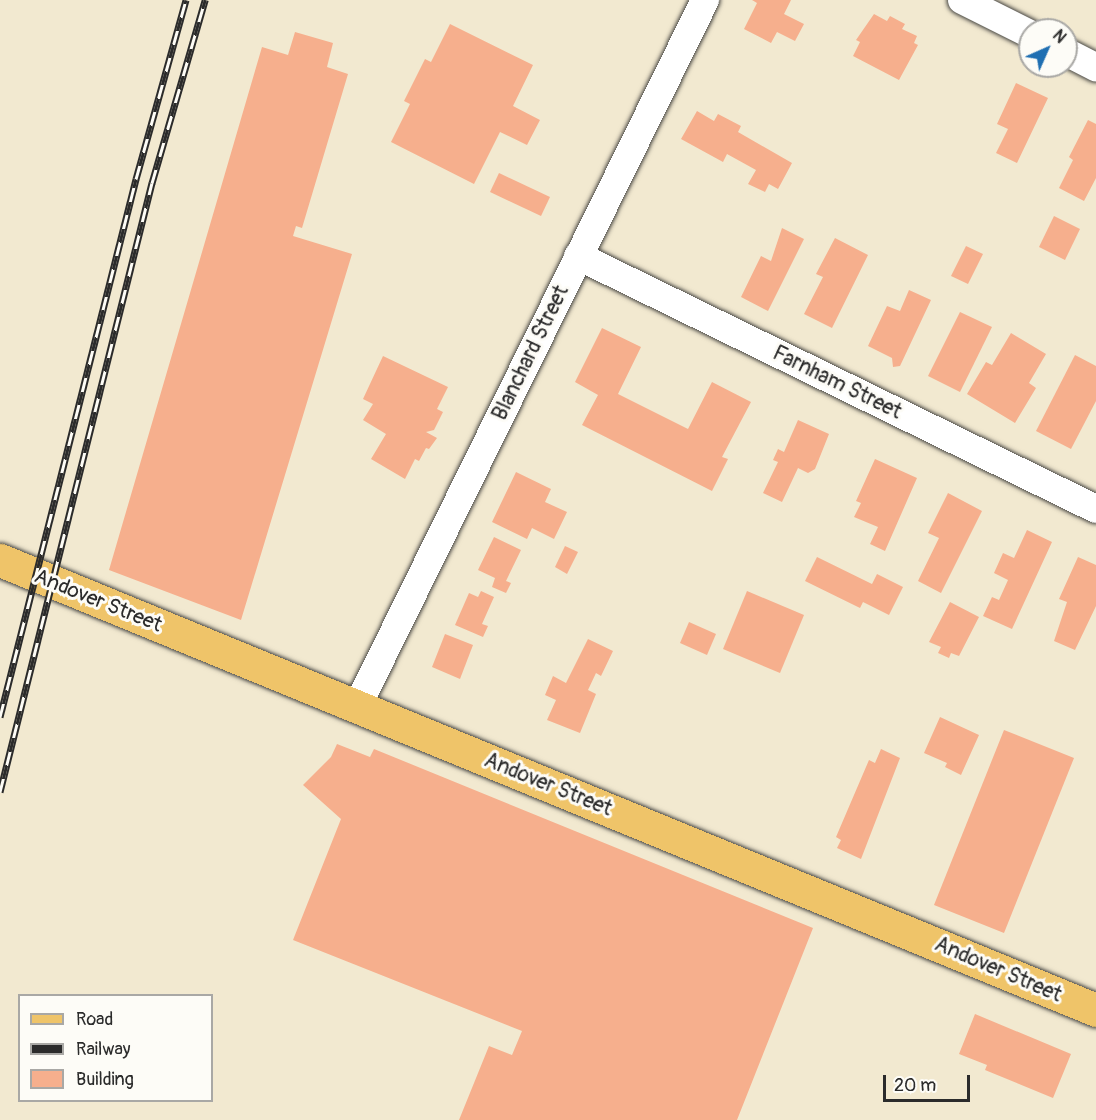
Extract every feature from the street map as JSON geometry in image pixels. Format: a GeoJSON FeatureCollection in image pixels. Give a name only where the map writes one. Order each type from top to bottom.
{"type":"FeatureCollection","features":[{"type":"Feature","properties":{"kind":"main road","name":"Andover Street"},"geometry":{"type":"LineString","coordinates":[[0,560],[1096,1010]]}},
{"type":"Feature","properties":{"kind":"street","name":"Blanchard Street"},"geometry":{"type":"LineString","coordinates":[[357,707],[705,0]]}},
{"type":"Feature","properties":{"kind":"street"},"geometry":{"type":"LineString","coordinates":[[962,0],[1018,28]]}},
{"type":"Feature","properties":{"kind":"street"},"geometry":{"type":"LineString","coordinates":[[1078,58],[1096,68]]}},
{"type":"Feature","properties":{"kind":"street","name":"Farnham Street"},"geometry":{"type":"LineString","coordinates":[[578,256],[1096,509]]}},
{"type":"Feature","properties":{"kind":"building"},"geometry":{"type":"Polygon","coordinates":[[[752,0],[791,0],[784,14],[804,24],[795,41],[777,32],[771,43],[744,29],[757,3],[752,0]]]}},
{"type":"Feature","properties":{"kind":"building"},"geometry":{"type":"Polygon","coordinates":[[[874,14],[887,21],[890,16],[905,24],[902,29],[917,36],[914,43],[918,45],[899,80],[853,56],[860,42],[856,40],[874,14]]]}},
{"type":"Feature","properties":{"kind":"building"},"geometry":{"type":"Polygon","coordinates":[[[450,24],[533,65],[513,106],[540,120],[527,145],[500,132],[474,184],[391,142],[410,104],[404,101],[425,59],[431,62],[450,24]]]}},
{"type":"Feature","properties":{"kind":"building"},"geometry":{"type":"Polygon","coordinates":[[[295,32],[333,43],[327,67],[348,74],[302,228],[296,226],[293,236],[352,254],[241,620],[109,570],[262,47],[288,55],[295,32]]]}},
{"type":"Feature","properties":{"kind":"building"},"geometry":{"type":"Polygon","coordinates":[[[1016,83],[1048,98],[1017,163],[996,153],[1008,129],[997,124],[1016,83]]]}},
{"type":"Feature","properties":{"kind":"building"},"geometry":{"type":"Polygon","coordinates":[[[697,111],[714,121],[718,114],[741,126],[738,132],[792,163],[778,189],[769,184],[765,192],[748,184],[756,170],[727,154],[723,162],[681,139],[697,111]]]}},
{"type":"Feature","properties":{"kind":"building"},"geometry":{"type":"Polygon","coordinates":[[[1088,120],[1096,124],[1096,178],[1084,201],[1059,188],[1073,160],[1069,157],[1088,120]]]}},
{"type":"Feature","properties":{"kind":"building"},"geometry":{"type":"Polygon","coordinates":[[[499,173],[550,197],[541,216],[490,192],[499,173]]]}},
{"type":"Feature","properties":{"kind":"building"},"geometry":{"type":"Polygon","coordinates":[[[1054,216],[1080,229],[1065,260],[1039,247],[1054,216]]]}},
{"type":"Feature","properties":{"kind":"building"},"geometry":{"type":"Polygon","coordinates":[[[782,228],[804,239],[768,311],[741,297],[761,256],[771,261],[782,228]]]}},
{"type":"Feature","properties":{"kind":"building"},"geometry":{"type":"Polygon","coordinates":[[[835,238],[868,255],[832,328],[804,314],[823,277],[816,274],[835,238]]]}},
{"type":"Feature","properties":{"kind":"building"},"geometry":{"type":"Polygon","coordinates":[[[966,246],[983,254],[968,284],[951,276],[966,246]]]}},
{"type":"Feature","properties":{"kind":"building"},"geometry":{"type":"Polygon","coordinates":[[[909,290],[931,300],[900,366],[893,367],[892,358],[868,346],[887,306],[900,311],[909,290]]]}},
{"type":"Feature","properties":{"kind":"building"},"geometry":{"type":"Polygon","coordinates":[[[960,312],[992,327],[960,392],[928,376],[960,312]]]}},
{"type":"Feature","properties":{"kind":"building"},"geometry":{"type":"Polygon","coordinates":[[[602,328],[641,347],[618,394],[688,429],[712,382],[751,402],[722,457],[728,459],[712,491],[582,425],[598,395],[575,382],[602,328]]]}},
{"type":"Feature","properties":{"kind":"building"},"geometry":{"type":"Polygon","coordinates":[[[1011,333],[1046,354],[1029,383],[1036,388],[1015,423],[967,394],[986,362],[992,365],[1011,333]]]}},
{"type":"Feature","properties":{"kind":"building"},"geometry":{"type":"Polygon","coordinates":[[[1075,355],[1096,366],[1096,401],[1071,449],[1036,431],[1075,355]]]}},
{"type":"Feature","properties":{"kind":"building"},"geometry":{"type":"Polygon","coordinates":[[[383,356],[448,387],[437,409],[443,412],[434,430],[426,432],[437,438],[429,449],[426,448],[419,461],[415,459],[405,479],[371,459],[386,434],[363,420],[373,404],[363,399],[383,356]]]}},
{"type":"Feature","properties":{"kind":"building"},"geometry":{"type":"Polygon","coordinates":[[[798,420],[829,434],[815,469],[808,473],[798,468],[782,502],[763,493],[778,462],[773,460],[778,449],[784,452],[798,420]]]}},
{"type":"Feature","properties":{"kind":"building"},"geometry":{"type":"Polygon","coordinates":[[[875,459],[917,478],[885,551],[870,544],[878,527],[854,517],[861,503],[856,501],[875,459]]]}},
{"type":"Feature","properties":{"kind":"building"},"geometry":{"type":"Polygon","coordinates":[[[516,472],[551,489],[545,502],[567,512],[554,539],[532,528],[527,539],[492,522],[516,472]]]}},
{"type":"Feature","properties":{"kind":"building"},"geometry":{"type":"Polygon","coordinates":[[[948,493],[982,511],[941,593],[918,581],[939,538],[928,533],[948,493]]]}},
{"type":"Feature","properties":{"kind":"building"},"geometry":{"type":"Polygon","coordinates":[[[1027,530],[1052,542],[1012,629],[983,616],[992,597],[999,600],[1008,580],[994,573],[1003,553],[1014,558],[1027,530]]]}},
{"type":"Feature","properties":{"kind":"building"},"geometry":{"type":"Polygon","coordinates":[[[494,537],[521,550],[506,581],[511,583],[506,593],[492,587],[495,578],[478,570],[494,537]]]}},
{"type":"Feature","properties":{"kind":"building"},"geometry":{"type":"Polygon","coordinates":[[[565,546],[578,552],[567,574],[555,567],[565,546]]]}},
{"type":"Feature","properties":{"kind":"building"},"geometry":{"type":"Polygon","coordinates":[[[817,557],[872,584],[877,574],[903,587],[889,615],[863,602],[860,608],[805,581],[817,557]]]}},
{"type":"Feature","properties":{"kind":"building"},"geometry":{"type":"Polygon","coordinates":[[[1078,557],[1096,565],[1096,606],[1075,650],[1054,641],[1067,602],[1059,599],[1078,557]]]}},
{"type":"Feature","properties":{"kind":"building"},"geometry":{"type":"Polygon","coordinates":[[[481,591],[494,597],[482,624],[488,626],[483,637],[455,625],[469,593],[478,597],[481,591]]]}},
{"type":"Feature","properties":{"kind":"building"},"geometry":{"type":"Polygon","coordinates":[[[747,591],[804,615],[780,673],[723,649],[747,591]]]}},
{"type":"Feature","properties":{"kind":"building"},"geometry":{"type":"Polygon","coordinates":[[[950,602],[979,617],[959,656],[951,653],[949,658],[938,653],[941,647],[929,642],[950,602]]]}},
{"type":"Feature","properties":{"kind":"building"},"geometry":{"type":"Polygon","coordinates":[[[689,622],[716,634],[707,655],[680,643],[689,622]]]}},
{"type":"Feature","properties":{"kind":"building"},"geometry":{"type":"Polygon","coordinates":[[[445,634],[473,645],[460,679],[432,667],[445,634]]]}},
{"type":"Feature","properties":{"kind":"building"},"geometry":{"type":"Polygon","coordinates":[[[588,639],[613,651],[601,676],[596,673],[588,690],[596,694],[580,733],[547,720],[556,700],[545,695],[553,676],[566,683],[588,639]]]}},
{"type":"Feature","properties":{"kind":"building"},"geometry":{"type":"Polygon","coordinates":[[[940,717],[979,735],[961,775],[945,767],[947,763],[924,753],[940,717]]]}},
{"type":"Feature","properties":{"kind":"building"},"geometry":{"type":"Polygon","coordinates":[[[1004,730],[1074,758],[1004,933],[934,905],[1004,730]]]}},
{"type":"Feature","properties":{"kind":"building"},"geometry":{"type":"Polygon","coordinates":[[[337,744],[370,757],[374,749],[813,928],[737,1120],[459,1120],[489,1046],[512,1055],[522,1031],[293,940],[341,819],[303,785],[331,757],[337,744]]]}},
{"type":"Feature","properties":{"kind":"building"},"geometry":{"type":"Polygon","coordinates":[[[881,749],[900,758],[861,859],[837,848],[841,840],[836,837],[869,760],[875,763],[881,749]]]}},
{"type":"Feature","properties":{"kind":"building"},"geometry":{"type":"Polygon","coordinates":[[[975,1014],[1071,1054],[1053,1098],[985,1070],[987,1065],[959,1054],[975,1014]]]}},
{"type":"Feature","properties":{"kind":"railway"},"geometry":{"type":"LineString","coordinates":[[0,717],[136,179],[186,0]]}},
{"type":"Feature","properties":{"kind":"railway"},"geometry":{"type":"LineString","coordinates":[[0,792],[152,183],[205,0]]}}]}
